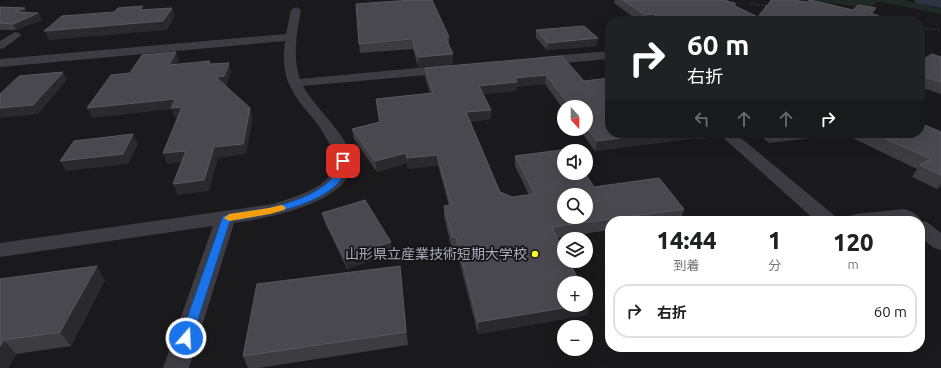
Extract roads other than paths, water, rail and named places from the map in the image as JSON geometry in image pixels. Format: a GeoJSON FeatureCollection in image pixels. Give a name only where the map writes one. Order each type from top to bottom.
{"type":"FeatureCollection","features":[{"type":"Feature","properties":{"kind":"street"},"geometry":{"type":"LineString","coordinates":[[0,250],[270,211],[300,202],[332,184],[341,173],[343,161],[339,148],[330,132],[295,83],[290,64],[290,37],[296,10]]}},
{"type":"Feature","properties":{"kind":"street"},"geometry":{"type":"LineString","coordinates":[[0,46],[16,35]]}},
{"type":"Feature","properties":{"kind":"street"},"geometry":{"type":"LineString","coordinates":[[0,63],[290,37]]}},
{"type":"Feature","properties":{"kind":"street"},"geometry":{"type":"LineString","coordinates":[[531,62],[605,55]]}},
{"type":"Feature","properties":{"kind":"street"},"geometry":{"type":"LineString","coordinates":[[295,83],[460,68]]}},
{"type":"Feature","properties":{"kind":"street"},"geometry":{"type":"LineString","coordinates":[[732,138],[822,216]]}},
{"type":"Feature","properties":{"kind":"street"},"geometry":{"type":"LineString","coordinates":[[176,368],[226,218]]}},
{"type":"Feature","properties":{"kind":"street"},"geometry":{"type":"LineString","coordinates":[[925,231],[941,243]]}},
{"type":"Feature","properties":{"kind":"waterway"},"geometry":{"type":"LineString","coordinates":[[921,0],[941,4]]}},
{"type":"Feature","properties":{"kind":"place","name":"山形県立産業技術短期大学校"},"geometry":{"type":"Point","coordinates":[535,254]}}]}
